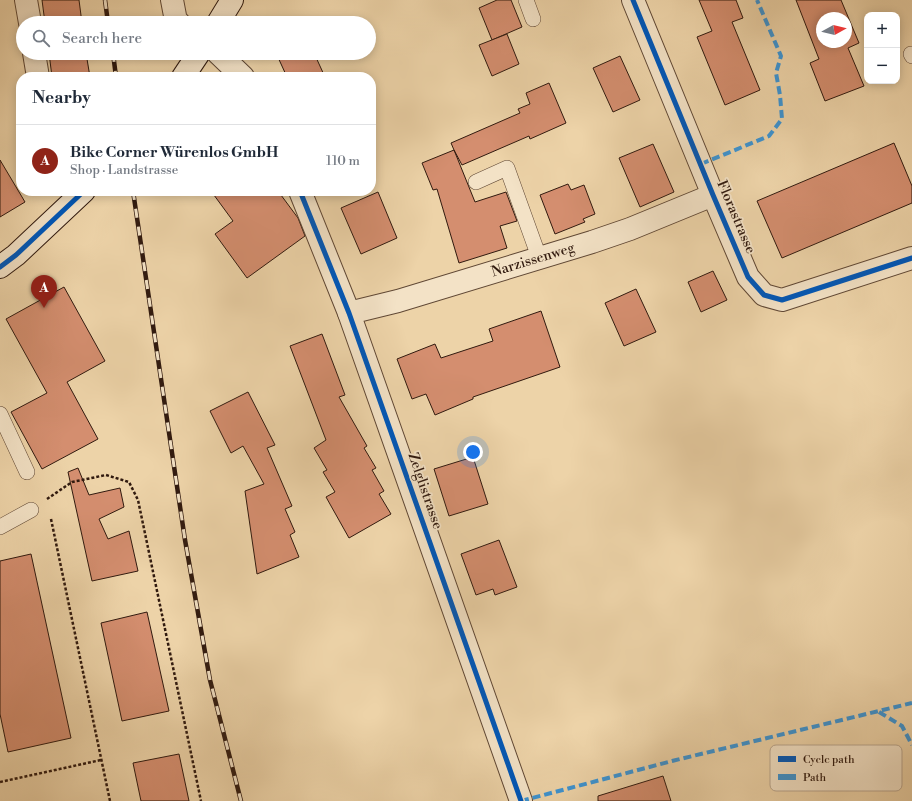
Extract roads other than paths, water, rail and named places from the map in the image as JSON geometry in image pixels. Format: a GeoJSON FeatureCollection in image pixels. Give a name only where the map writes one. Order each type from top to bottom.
{"type":"FeatureCollection","features":[{"type":"Feature","properties":{"kind":"street"},"geometry":{"type":"LineString","coordinates":[[26,0],[29,16]]}},
{"type":"Feature","properties":{"kind":"street"},"geometry":{"type":"LineString","coordinates":[[172,0],[175,16]]}},
{"type":"Feature","properties":{"kind":"street"},"geometry":{"type":"LineString","coordinates":[[222,16],[232,0]]}},
{"type":"Feature","properties":{"kind":"street","name":"Florastrasse"},"geometry":{"type":"LineString","coordinates":[[632,0],[748,277],[764,296],[782,300],[912,258]]}},
{"type":"Feature","properties":{"kind":"street"},"geometry":{"type":"LineString","coordinates":[[35,60],[37,72]]}},
{"type":"Feature","properties":{"kind":"street"},"geometry":{"type":"LineString","coordinates":[[186,72],[194,60]]}},
{"type":"Feature","properties":{"kind":"street"},"geometry":{"type":"LineString","coordinates":[[225,60],[238,72]]}},
{"type":"Feature","properties":{"kind":"street","name":"Narzissenweg"},"geometry":{"type":"LineString","coordinates":[[349,313],[398,301],[592,242],[630,229],[713,195]]}},
{"type":"Feature","properties":{"kind":"street"},"geometry":{"type":"LineString","coordinates":[[0,266],[16,255],[74,196]]}},
{"type":"Feature","properties":{"kind":"street","name":"Zelglistrasse"},"geometry":{"type":"LineString","coordinates":[[302,196],[349,313],[521,801]]}},
{"type":"Feature","properties":{"kind":"lane"},"geometry":{"type":"LineString","coordinates":[[526,0],[533,19]]}},
{"type":"Feature","properties":{"kind":"lane"},"geometry":{"type":"LineString","coordinates":[[476,182],[507,168],[540,258]]}},
{"type":"Feature","properties":{"kind":"lane"},"geometry":{"type":"LineString","coordinates":[[0,414],[27,472]]}},
{"type":"Feature","properties":{"kind":"lane"},"geometry":{"type":"LineString","coordinates":[[0,527],[31,510]]}},
{"type":"Feature","properties":{"kind":"railway"},"geometry":{"type":"LineString","coordinates":[[105,0],[107,16]]}},
{"type":"Feature","properties":{"kind":"railway"},"geometry":{"type":"LineString","coordinates":[[114,60],[115,72]]}},
{"type":"Feature","properties":{"kind":"railway"},"geometry":{"type":"LineString","coordinates":[[134,196],[185,540],[210,680],[241,801]]}},
{"type":"Feature","properties":{"kind":"place","name":"Bike Corner Würenlos GmbH"},"geometry":{"type":"Point","coordinates":[44,308]}}]}
